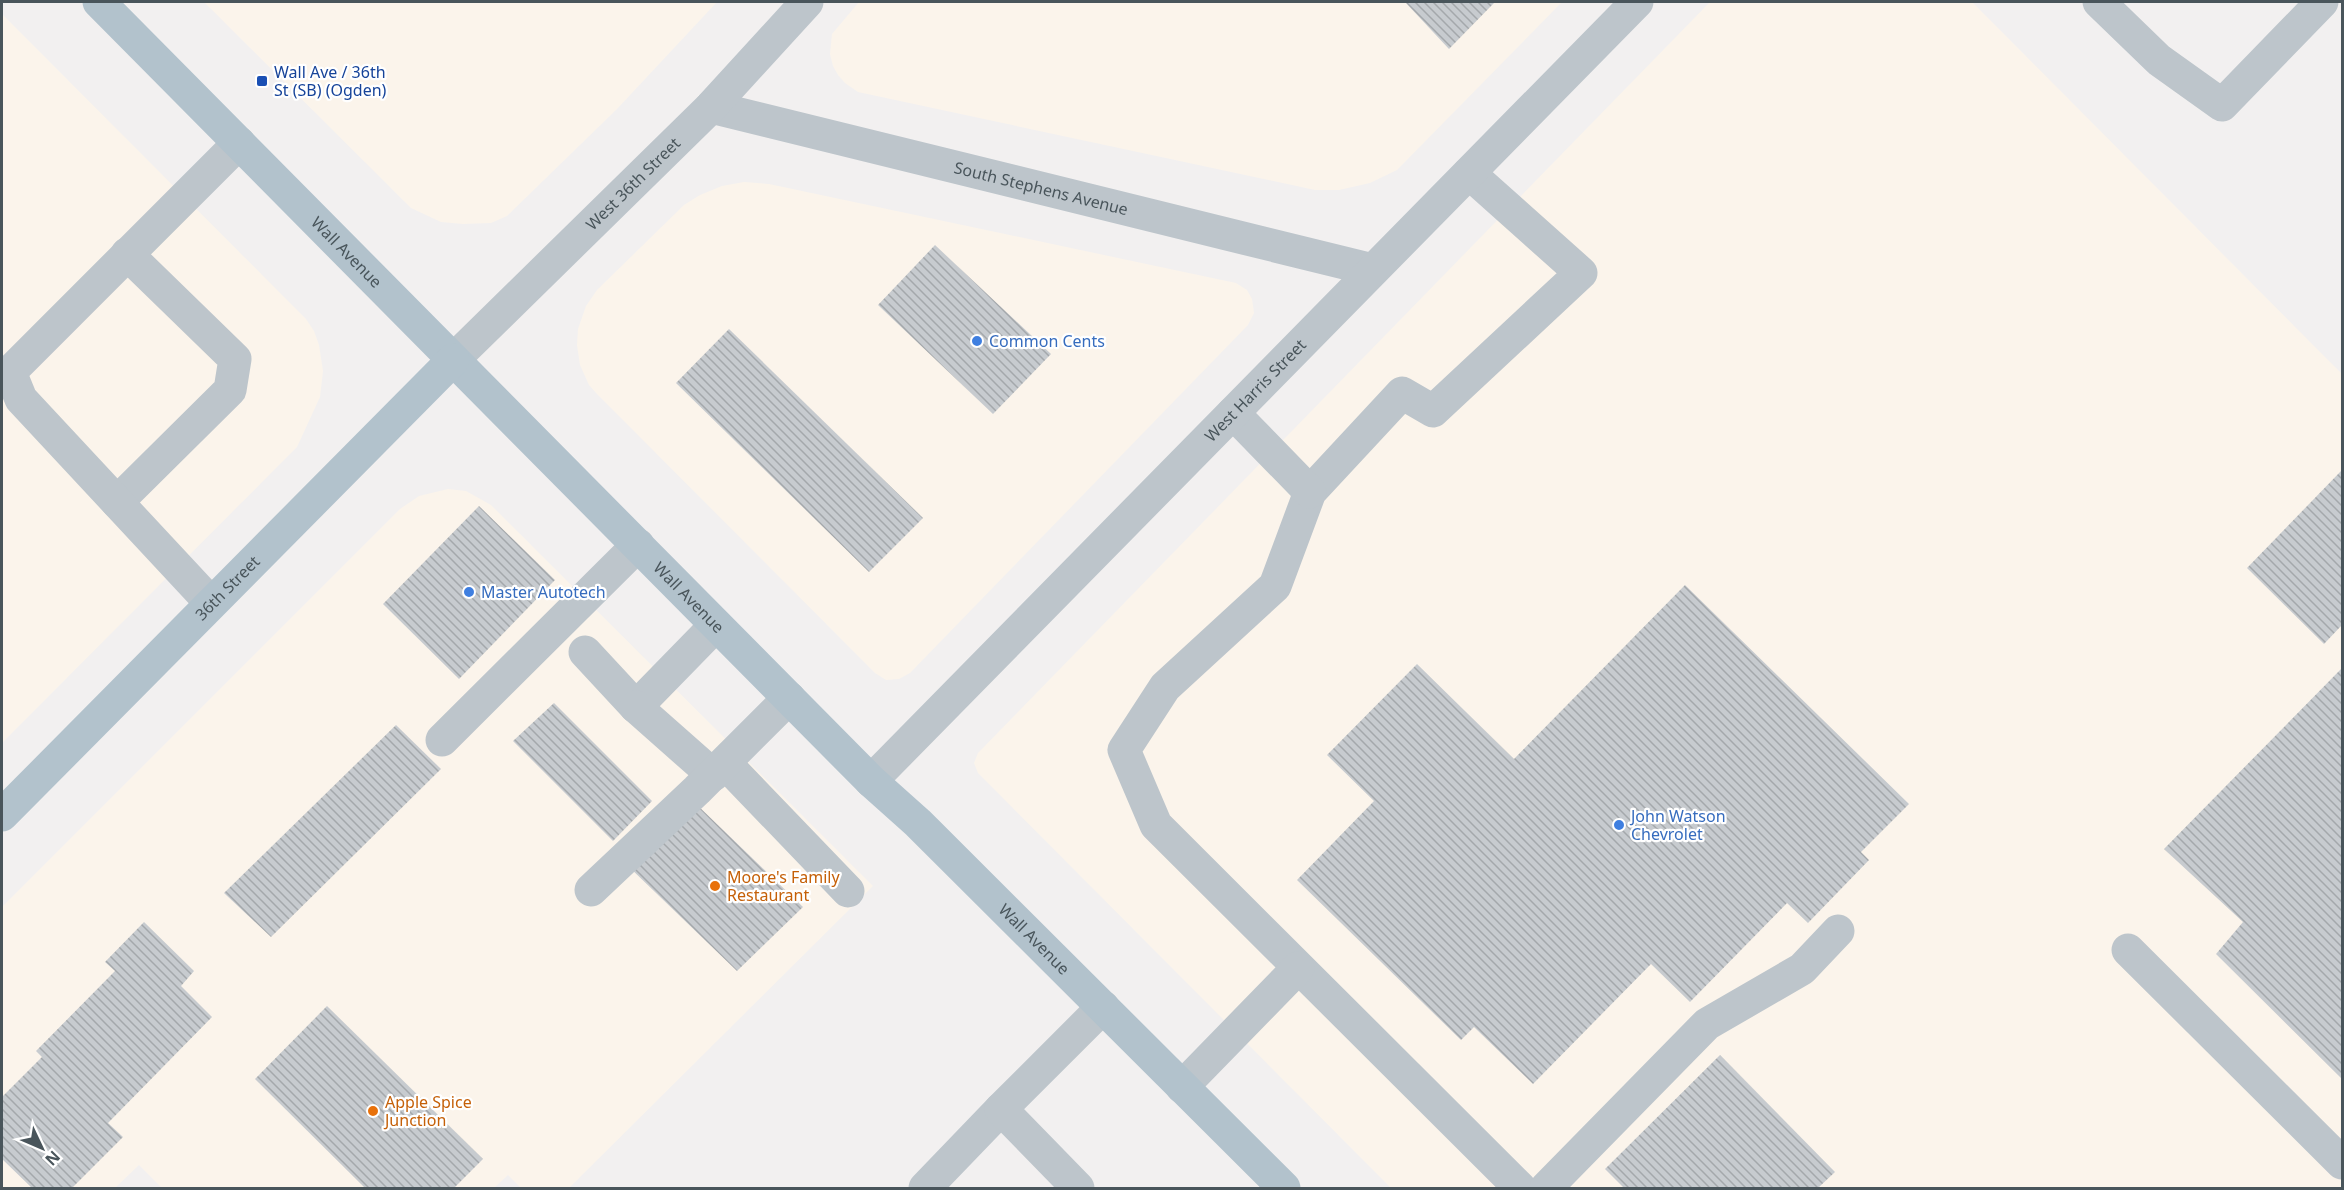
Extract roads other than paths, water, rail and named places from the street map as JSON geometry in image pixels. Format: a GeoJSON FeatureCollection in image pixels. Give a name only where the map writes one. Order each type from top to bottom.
{"type":"FeatureCollection","features":[{"type":"Feature","properties":{"kind":"main road","name":"Wall Avenue"},"geometry":{"type":"LineString","coordinates":[[99,2],[871,781],[918,823],[1284,1188]]}},
{"type":"Feature","properties":{"kind":"main road","name":"36th Street"},"geometry":{"type":"LineString","coordinates":[[2,815],[453,360]]}},
{"type":"Feature","properties":{"kind":"street","name":"West 36th Street"},"geometry":{"type":"LineString","coordinates":[[453,360],[711,107],[807,2]]}},
{"type":"Feature","properties":{"kind":"street","name":"West Harris Street"},"geometry":{"type":"LineString","coordinates":[[871,781],[1637,2]]}},
{"type":"Feature","properties":{"kind":"street"},"geometry":{"type":"LineString","coordinates":[[2099,2],[2159,60],[2222,105],[2322,2]]}},
{"type":"Feature","properties":{"kind":"street","name":"South Stephens Avenue"},"geometry":{"type":"LineString","coordinates":[[711,107],[1373,270]]}},
{"type":"Feature","properties":{"kind":"street"},"geometry":{"type":"LineString","coordinates":[[211,603],[21,399],[10,372],[239,143]]}},
{"type":"Feature","properties":{"kind":"street"},"geometry":{"type":"LineString","coordinates":[[1468,173],[1581,273],[1433,411],[1402,393],[1310,492],[1275,586],[1165,687],[1124,750],[1156,825],[1298,968],[1502,1183]]}},
{"type":"Feature","properties":{"kind":"street"},"geometry":{"type":"LineString","coordinates":[[117,502],[230,390],[235,359],[127,254]]}},
{"type":"Feature","properties":{"kind":"street"},"geometry":{"type":"LineString","coordinates":[[1233,413],[1310,492]]}},
{"type":"Feature","properties":{"kind":"street"},"geometry":{"type":"LineString","coordinates":[[442,740],[638,545]]}},
{"type":"Feature","properties":{"kind":"street"},"geometry":{"type":"LineString","coordinates":[[636,707],[716,625]]}},
{"type":"Feature","properties":{"kind":"street"},"geometry":{"type":"LineString","coordinates":[[585,652],[636,707],[719,769],[848,891]]}},
{"type":"Feature","properties":{"kind":"street"},"geometry":{"type":"LineString","coordinates":[[591,890],[719,769],[789,698]]}},
{"type":"Feature","properties":{"kind":"street"},"geometry":{"type":"LineString","coordinates":[[1546,1188],[1707,1024],[1803,969],[1838,931]]}},
{"type":"Feature","properties":{"kind":"street"},"geometry":{"type":"LineString","coordinates":[[2128,950],[2343,1162]]}},
{"type":"Feature","properties":{"kind":"street"},"geometry":{"type":"LineString","coordinates":[[1182,1087],[1298,968]]}},
{"type":"Feature","properties":{"kind":"street"},"geometry":{"type":"LineString","coordinates":[[925,1188],[1001,1108],[1103,1007]]}},
{"type":"Feature","properties":{"kind":"street"},"geometry":{"type":"LineString","coordinates":[[1001,1108],[1078,1188]]}},
{"type":"Feature","properties":{"kind":"place","name":"Wall Ave / 36th St (SB) (Ogden)"},"geometry":{"type":"Point","coordinates":[262,81]}},
{"type":"Feature","properties":{"kind":"place","name":"Common Cents"},"geometry":{"type":"Point","coordinates":[977,341]}},
{"type":"Feature","properties":{"kind":"place","name":"Master Autotech"},"geometry":{"type":"Point","coordinates":[469,592]}},
{"type":"Feature","properties":{"kind":"place","name":"John Watson Chevrolet"},"geometry":{"type":"Point","coordinates":[1619,825]}},
{"type":"Feature","properties":{"kind":"place","name":"Moore's Family Restaurant"},"geometry":{"type":"Point","coordinates":[715,886]}},
{"type":"Feature","properties":{"kind":"place","name":"Apple Spice Junction"},"geometry":{"type":"Point","coordinates":[373,1111]}}]}
